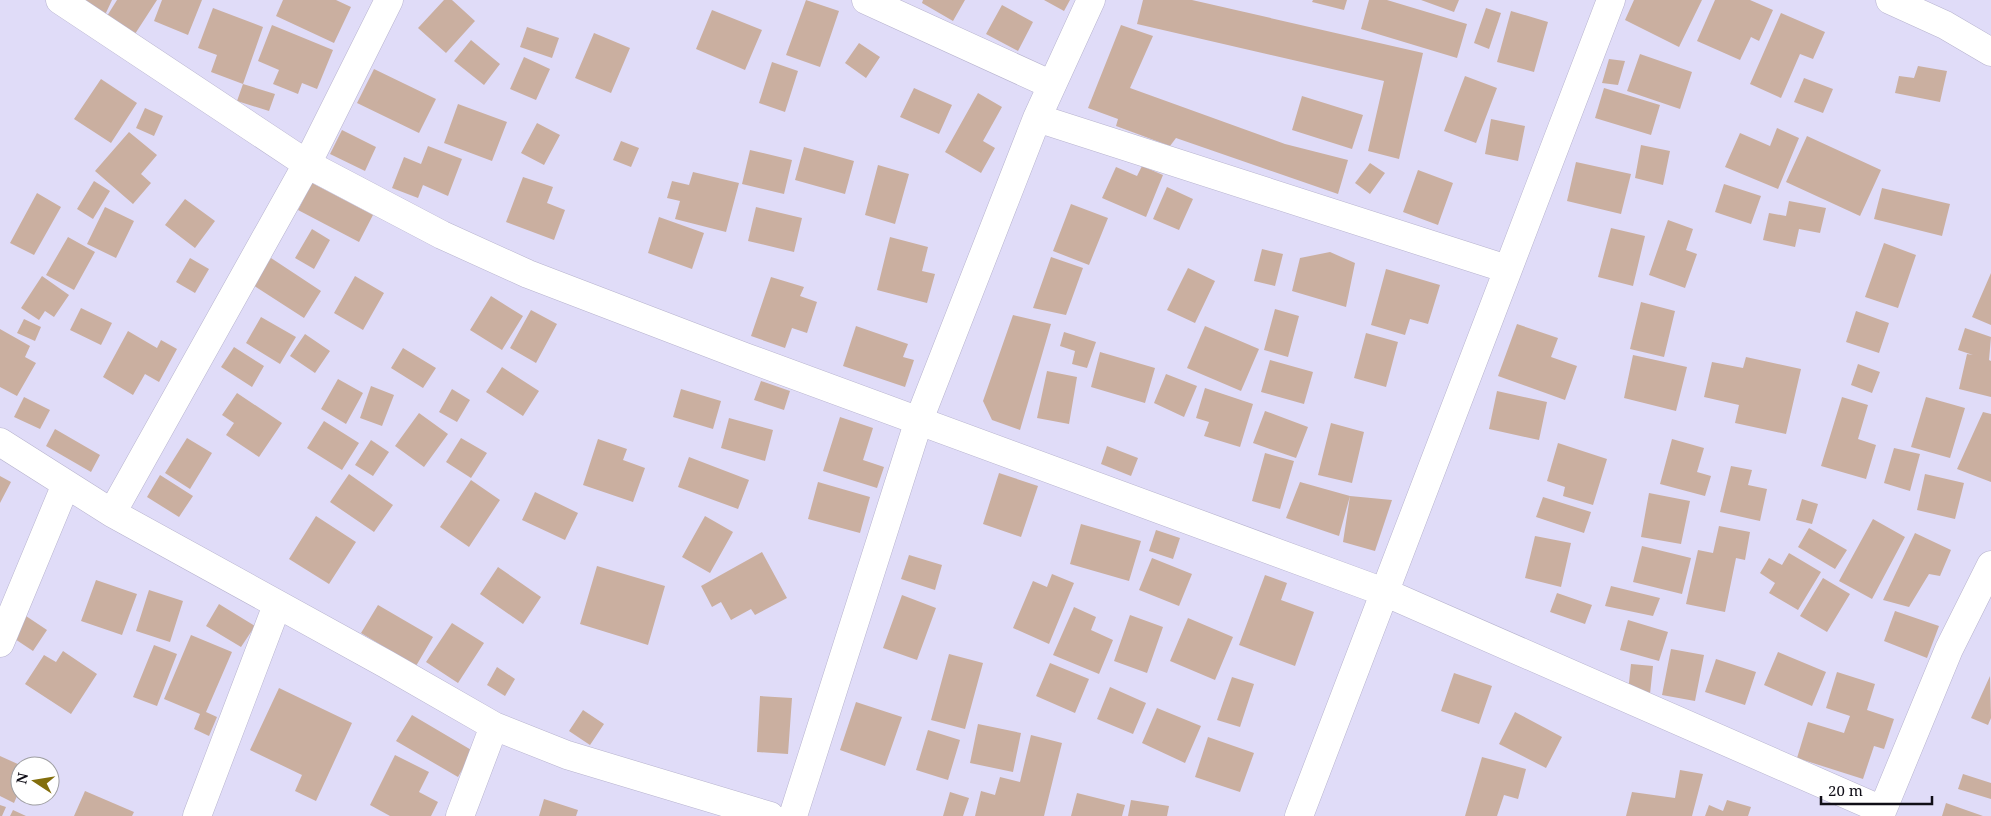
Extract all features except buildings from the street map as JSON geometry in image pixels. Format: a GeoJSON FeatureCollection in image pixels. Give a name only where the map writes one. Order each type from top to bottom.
{"type":"FeatureCollection","features":[{"type":"Feature","properties":{"kind":"street"},"geometry":{"type":"LineString","coordinates":[[60,0],[307,164],[442,235],[528,274],[736,354],[1384,592],[1881,813],[1949,649],[1991,565]]}},
{"type":"Feature","properties":{"kind":"street"},"geometry":{"type":"LineString","coordinates":[[112,513],[307,164],[389,0]]}},
{"type":"Feature","properties":{"kind":"street"},"geometry":{"type":"LineString","coordinates":[[866,0],[1052,86]]}},
{"type":"Feature","properties":{"kind":"street"},"geometry":{"type":"LineString","coordinates":[[792,816],[919,420],[1037,118],[1091,0]]}},
{"type":"Feature","properties":{"kind":"street"},"geometry":{"type":"LineString","coordinates":[[1299,816],[1506,269],[1611,0]]}},
{"type":"Feature","properties":{"kind":"street"},"geometry":{"type":"LineString","coordinates":[[1890,0],[1945,24],[1991,52]]}},
{"type":"Feature","properties":{"kind":"street"},"geometry":{"type":"LineString","coordinates":[[1037,118],[1506,269]]}},
{"type":"Feature","properties":{"kind":"street"},"geometry":{"type":"LineString","coordinates":[[0,442],[112,513],[277,606],[386,664],[494,726],[567,755],[736,812],[770,816]]}},
{"type":"Feature","properties":{"kind":"street"},"geometry":{"type":"LineString","coordinates":[[0,643],[66,484]]}},
{"type":"Feature","properties":{"kind":"street"},"geometry":{"type":"LineString","coordinates":[[197,816],[277,606]]}},
{"type":"Feature","properties":{"kind":"street"},"geometry":{"type":"LineString","coordinates":[[460,816],[494,726]]}}]}
